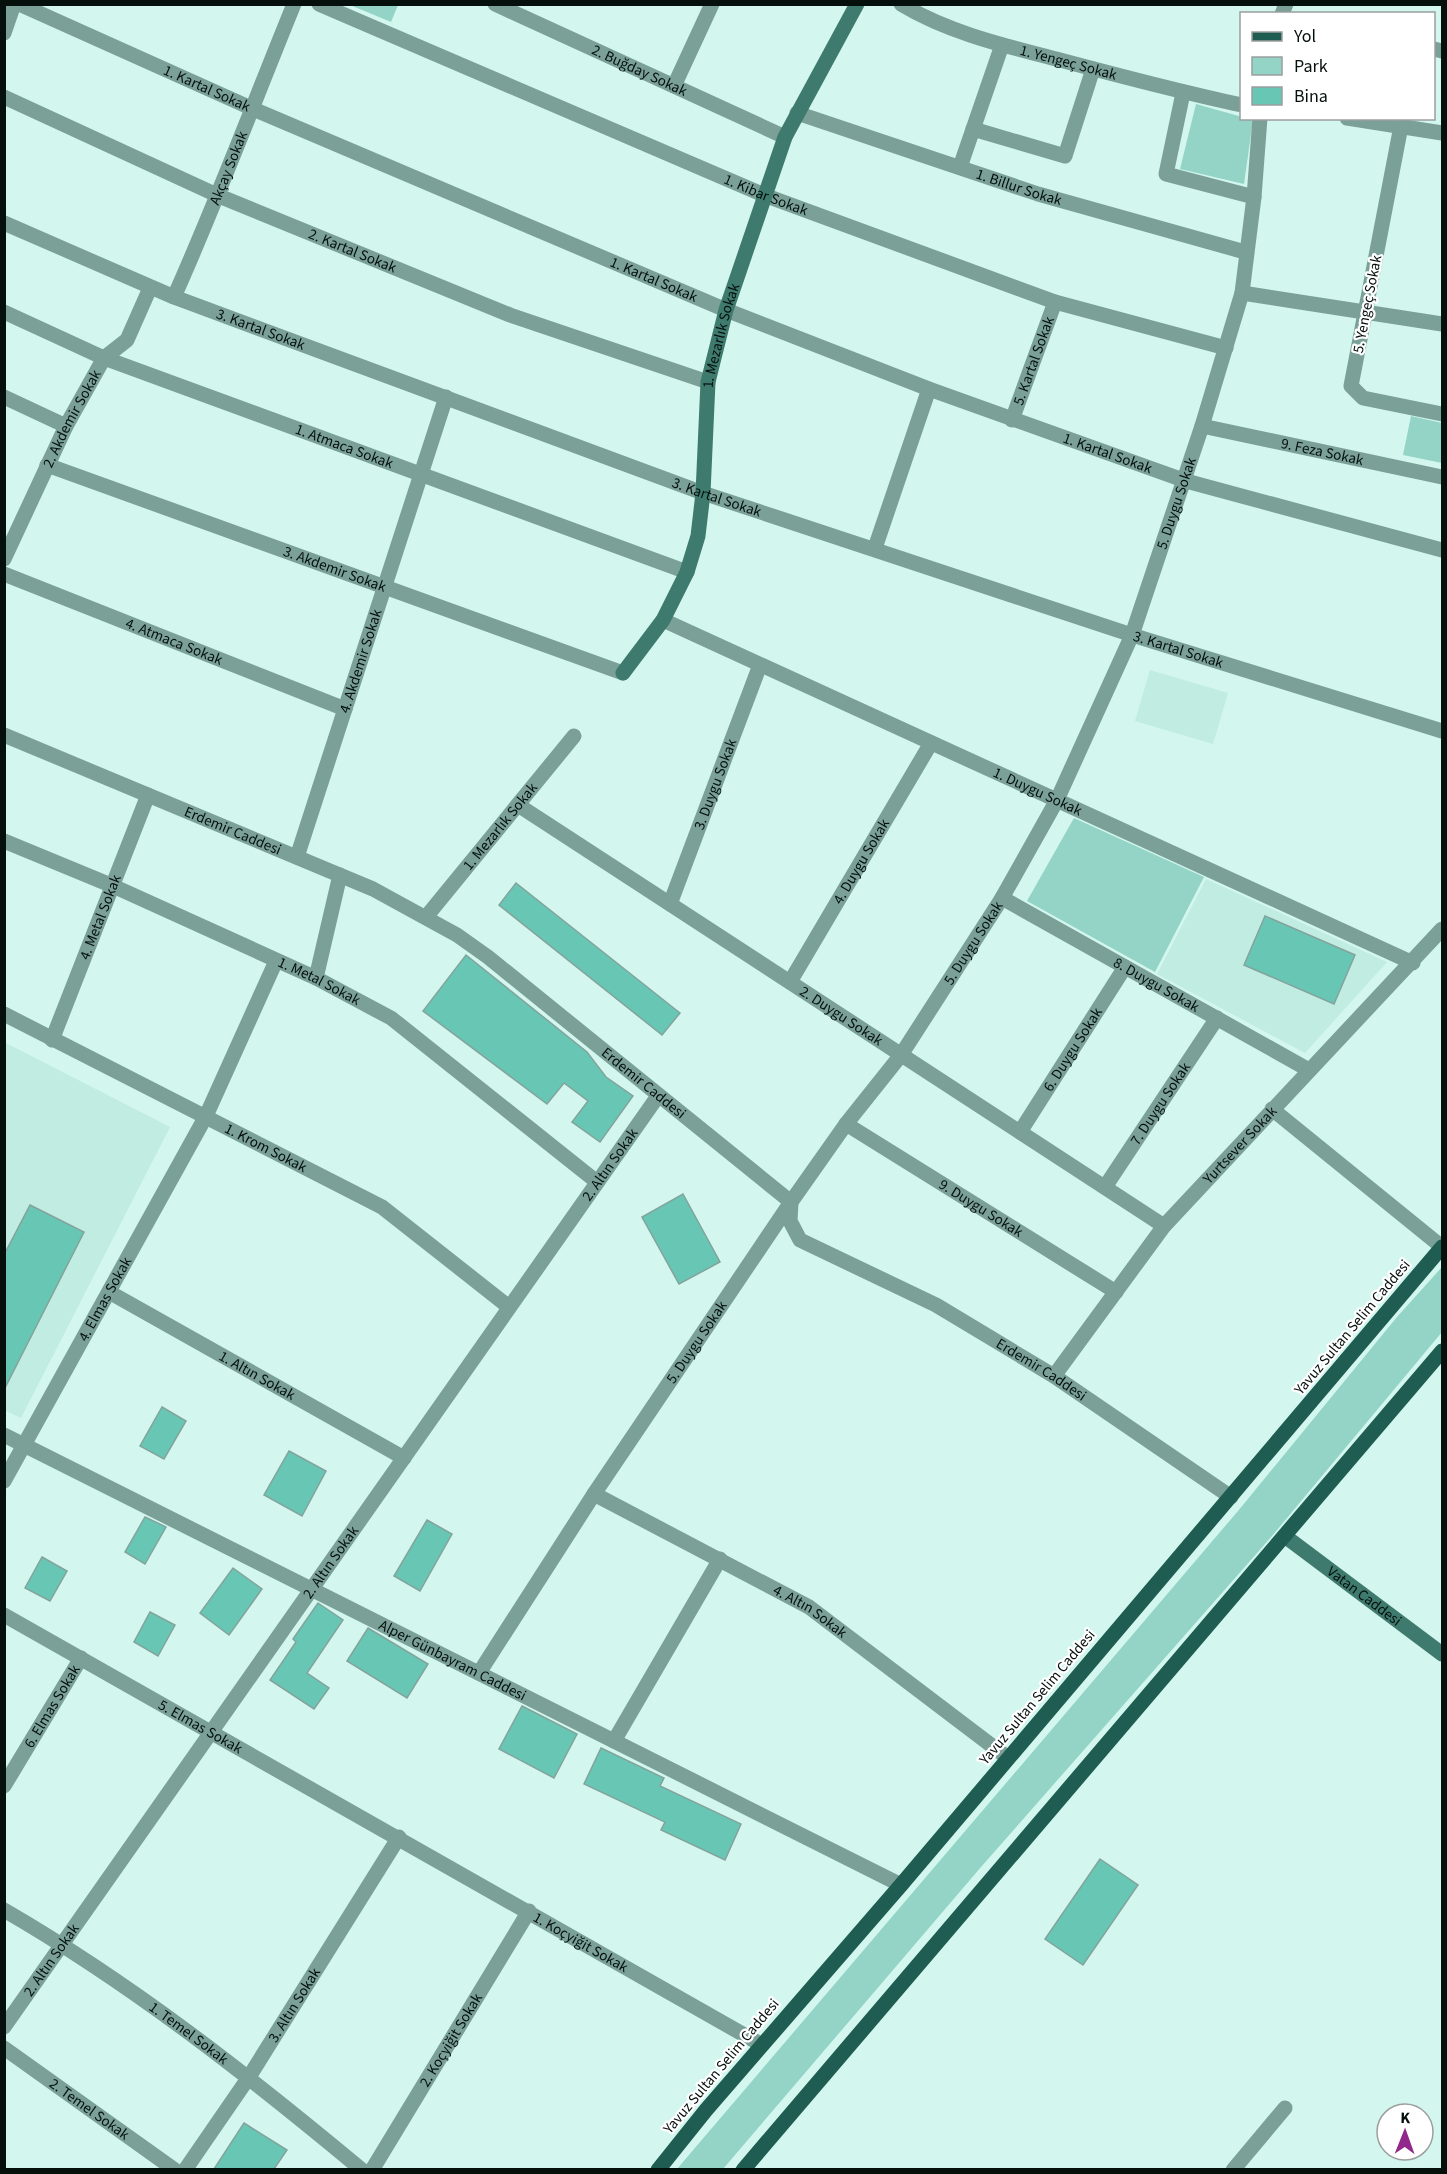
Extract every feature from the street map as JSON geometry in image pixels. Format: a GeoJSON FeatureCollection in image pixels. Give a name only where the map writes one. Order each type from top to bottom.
{"type":"FeatureCollection","features":[{"type":"Feature","properties":{"kind":"main road","name":"Yavuz Sultan Selim Caddesi"},"geometry":{"type":"LineString","coordinates":[[658,2169],[1443,1247]]}},
{"type":"Feature","properties":{"kind":"main road"},"geometry":{"type":"LineString","coordinates":[[743,2169],[1110,1738],[1286,1538],[1443,1351]]}},
{"type":"Feature","properties":{"kind":"street"},"geometry":{"type":"LineString","coordinates":[[4,33],[14,4]]}},
{"type":"Feature","properties":{"kind":"street","name":"1. Kartal Sokak"},"geometry":{"type":"LineString","coordinates":[[20,4],[251,108],[726,310],[929,389],[1186,481],[1443,550]]}},
{"type":"Feature","properties":{"kind":"street","name":"Akçay Sokak"},"geometry":{"type":"LineString","coordinates":[[174,297],[219,196],[251,108],[294,4]]}},
{"type":"Feature","properties":{"kind":"street","name":"1. Kibar Sokak"},"geometry":{"type":"LineString","coordinates":[[319,4],[764,195],[1055,302],[1226,348]]}},
{"type":"Feature","properties":{"kind":"street","name":"2. Buğday Sokak"},"geometry":{"type":"LineString","coordinates":[[495,4],[785,137]]}},
{"type":"Feature","properties":{"kind":"street"},"geometry":{"type":"LineString","coordinates":[[674,86],[712,4]]}},
{"type":"Feature","properties":{"kind":"street","name":"1. Mezarlık Sokak"},"geometry":{"type":"LineString","coordinates":[[623,673],[663,620],[687,572],[698,536],[703,493],[708,382],[726,310],[785,137],[857,4]]}},
{"type":"Feature","properties":{"kind":"street","name":"1. Yengeç Sokak"},"geometry":{"type":"LineString","coordinates":[[901,4],[959,32],[1002,45],[1183,93],[1240,105]]}},
{"type":"Feature","properties":{"kind":"street"},"geometry":{"type":"LineString","coordinates":[[960,167],[1002,45]]}},
{"type":"Feature","properties":{"kind":"street"},"geometry":{"type":"LineString","coordinates":[[973,129],[1065,156],[1093,69]]}},
{"type":"Feature","properties":{"kind":"street"},"geometry":{"type":"LineString","coordinates":[[1183,93],[1166,174],[1254,197]]}},
{"type":"Feature","properties":{"kind":"street","name":"2. Kartal Sokak"},"geometry":{"type":"LineString","coordinates":[[4,98],[219,196],[510,315],[708,382]]}},
{"type":"Feature","properties":{"kind":"street","name":"1. Billur Sokak"},"geometry":{"type":"LineString","coordinates":[[797,113],[1072,204],[1245,252]]}},
{"type":"Feature","properties":{"kind":"street","name":"5. Duygu Sokak"},"geometry":{"type":"LineString","coordinates":[[479,1673],[594,1494],[791,1202],[846,1124],[902,1055],[1002,898],[1057,800],[1132,635],[1186,481],[1226,348],[1242,293],[1245,252],[1254,197],[1260,120]]}},
{"type":"Feature","properties":{"kind":"street"},"geometry":{"type":"LineString","coordinates":[[1365,120],[1443,133]]}},
{"type":"Feature","properties":{"kind":"street","name":"5. Yengeç Sokak"},"geometry":{"type":"LineString","coordinates":[[1392,123],[1366,312],[1351,386],[1363,398],[1443,414]]}},
{"type":"Feature","properties":{"kind":"street","name":"3. Kartal Sokak"},"geometry":{"type":"LineString","coordinates":[[4,223],[150,288],[703,493],[875,548],[1132,635],[1443,731]]}},
{"type":"Feature","properties":{"kind":"street","name":"2. Akdemir Sokak"},"geometry":{"type":"LineString","coordinates":[[4,559],[66,426],[104,358],[127,340],[150,288]]}},
{"type":"Feature","properties":{"kind":"street"},"geometry":{"type":"LineString","coordinates":[[1242,293],[1443,324]]}},
{"type":"Feature","properties":{"kind":"street","name":"5. Kartal Sokak"},"geometry":{"type":"LineString","coordinates":[[1012,420],[1055,302]]}},
{"type":"Feature","properties":{"kind":"street","name":"1. Atmaca Sokak"},"geometry":{"type":"LineString","coordinates":[[4,312],[104,358],[687,572]]}},
{"type":"Feature","properties":{"kind":"street"},"geometry":{"type":"LineString","coordinates":[[875,548],[929,389]]}},
{"type":"Feature","properties":{"kind":"street"},"geometry":{"type":"LineString","coordinates":[[4,397],[66,426]]}},
{"type":"Feature","properties":{"kind":"street","name":"4. Akdemir Sokak"},"geometry":{"type":"LineString","coordinates":[[297,857],[446,397]]}},
{"type":"Feature","properties":{"kind":"street","name":"9. Feza Sokak"},"geometry":{"type":"LineString","coordinates":[[1202,426],[1443,477]]}},
{"type":"Feature","properties":{"kind":"street","name":"3. Akdemir Sokak"},"geometry":{"type":"LineString","coordinates":[[47,465],[623,673]]}},
{"type":"Feature","properties":{"kind":"street","name":"4. Atmaca Sokak"},"geometry":{"type":"LineString","coordinates":[[4,574],[345,709]]}},
{"type":"Feature","properties":{"kind":"street","name":"1. Duygu Sokak"},"geometry":{"type":"LineString","coordinates":[[663,620],[1413,963]]}},
{"type":"Feature","properties":{"kind":"street","name":"3. Duygu Sokak"},"geometry":{"type":"LineString","coordinates":[[670,904],[760,665]]}},
{"type":"Feature","properties":{"kind":"street","name":"Erdemir Caddesi"},"geometry":{"type":"LineString","coordinates":[[4,735],[340,875],[426,917],[488,957],[791,1202],[790,1221],[800,1240],[936,1305],[1053,1376],[1231,1497]]}},
{"type":"Feature","properties":{"kind":"street","name":"1. Mezarlık Sokak"},"geometry":{"type":"LineString","coordinates":[[426,917],[574,736]]}},
{"type":"Feature","properties":{"kind":"street","name":"4. Duygu Sokak"},"geometry":{"type":"LineString","coordinates":[[790,982],[931,743]]}},
{"type":"Feature","properties":{"kind":"street","name":"4. Metal Sokak"},"geometry":{"type":"LineString","coordinates":[[52,1040],[148,795]]}},
{"type":"Feature","properties":{"kind":"street","name":"2. Duygu Sokak"},"geometry":{"type":"LineString","coordinates":[[518,805],[1164,1226]]}},
{"type":"Feature","properties":{"kind":"street","name":"1. Metal Sokak"},"geometry":{"type":"LineString","coordinates":[[4,841],[113,886],[316,978],[391,1018],[597,1182]]}},
{"type":"Feature","properties":{"kind":"street"},"geometry":{"type":"LineString","coordinates":[[316,978],[340,875]]}},
{"type":"Feature","properties":{"kind":"street","name":"8. Duygu Sokak"},"geometry":{"type":"LineString","coordinates":[[1002,898],[1310,1070]]}},
{"type":"Feature","properties":{"kind":"street","name":"Yurtsever Sokak"},"geometry":{"type":"LineString","coordinates":[[1053,1376],[1164,1226],[1443,929]]}},
{"type":"Feature","properties":{"kind":"street","name":"4. Elmas Sokak"},"geometry":{"type":"LineString","coordinates":[[4,1481],[206,1116],[276,960]]}},
{"type":"Feature","properties":{"kind":"street","name":"6. Duygu Sokak"},"geometry":{"type":"LineString","coordinates":[[1020,1132],[1125,967]]}},
{"type":"Feature","properties":{"kind":"street","name":"1. Krom Sokak"},"geometry":{"type":"LineString","coordinates":[[4,1014],[382,1207],[509,1307]]}},
{"type":"Feature","properties":{"kind":"street","name":"7. Duygu Sokak"},"geometry":{"type":"LineString","coordinates":[[1105,1187],[1217,1018]]}},
{"type":"Feature","properties":{"kind":"street","name":"2. Altın Sokak"},"geometry":{"type":"LineString","coordinates":[[4,2027],[658,1096]]}},
{"type":"Feature","properties":{"kind":"street"},"geometry":{"type":"LineString","coordinates":[[1272,1109],[1443,1247]]}},
{"type":"Feature","properties":{"kind":"street","name":"9. Duygu Sokak"},"geometry":{"type":"LineString","coordinates":[[846,1124],[1116,1292]]}},
{"type":"Feature","properties":{"kind":"street","name":"1. Altın Sokak"},"geometry":{"type":"LineString","coordinates":[[109,1292],[404,1458]]}},
{"type":"Feature","properties":{"kind":"street","name":"Alper Günbayram Caddesi"},"geometry":{"type":"LineString","coordinates":[[4,1435],[901,1885]]}},
{"type":"Feature","properties":{"kind":"street","name":"4. Altın Sokak"},"geometry":{"type":"LineString","coordinates":[[594,1494],[809,1607],[1008,1758]]}},
{"type":"Feature","properties":{"kind":"street","name":"Vatan Caddesi"},"geometry":{"type":"LineString","coordinates":[[1286,1538],[1443,1654]]}},
{"type":"Feature","properties":{"kind":"street"},"geometry":{"type":"LineString","coordinates":[[614,1741],[720,1559]]}},
{"type":"Feature","properties":{"kind":"street","name":"5. Elmas Sokak"},"geometry":{"type":"LineString","coordinates":[[4,1615],[399,1837]]}},
{"type":"Feature","properties":{"kind":"street","name":"6. Elmas Sokak"},"geometry":{"type":"LineString","coordinates":[[7,1778],[81,1658]]}},
{"type":"Feature","properties":{"kind":"street","name":"1. Koçyiğit Sokak"},"geometry":{"type":"LineString","coordinates":[[399,1837],[762,2045]]}},
{"type":"Feature","properties":{"kind":"street","name":"3. Altın Sokak"},"geometry":{"type":"LineString","coordinates":[[185,2169],[249,2077],[399,1837]]}},
{"type":"Feature","properties":{"kind":"street","name":"1. Temel Sokak"},"geometry":{"type":"LineString","coordinates":[[4,1910],[63,1944],[249,2077],[362,2169]]}},
{"type":"Feature","properties":{"kind":"street","name":"2. Koçyiğit Sokak"},"geometry":{"type":"LineString","coordinates":[[372,2169],[529,1911]]}},
{"type":"Feature","properties":{"kind":"street","name":"2. Temel Sokak"},"geometry":{"type":"LineString","coordinates":[[4,2048],[176,2169]]}},
{"type":"Feature","properties":{"kind":"street"},"geometry":{"type":"LineString","coordinates":[[1233,2169],[1285,2108]]}},
{"type":"Feature","properties":{"kind":"shaded area"},"geometry":{"type":"Polygon","coordinates":[[[1150,670],[1228,693],[1213,744],[1135,721],[1150,670]]]}},
{"type":"Feature","properties":{"kind":"shaded area"},"geometry":{"type":"Polygon","coordinates":[[[1206,879],[1387,962],[1305,1053],[1157,974],[1206,879]]]}},
{"type":"Feature","properties":{"kind":"shaded area"},"geometry":{"type":"Polygon","coordinates":[[[4,1042],[170,1127],[21,1418],[4,1410],[4,1042]]]}},
{"type":"Feature","properties":{"kind":"green space"},"geometry":{"type":"Polygon","coordinates":[[[350,5],[398,5],[391,22],[350,5]]]}},
{"type":"Feature","properties":{"kind":"green space"},"geometry":{"type":"Polygon","coordinates":[[[1196,104],[1240,116],[1240,120],[1253,120],[1244,184],[1180,169],[1196,104]]]}},
{"type":"Feature","properties":{"kind":"green space"},"geometry":{"type":"Polygon","coordinates":[[[1411,416],[1442,423],[1442,463],[1403,455],[1411,416]]]}},
{"type":"Feature","properties":{"kind":"green space"},"geometry":{"type":"Polygon","coordinates":[[[1074,818],[1204,877],[1155,972],[1027,901],[1074,818]]]}},
{"type":"Feature","properties":{"kind":"green space"},"geometry":{"type":"Polygon","coordinates":[[[1442,1267],[1442,1332],[1272,1536],[981,1867],[723,2169],[677,2169],[1238,1511],[1397,1317],[1442,1267]]]}},
{"type":"Feature","properties":{"kind":"building"},"geometry":{"type":"Polygon","coordinates":[[[516,883],[680,1013],[662,1035],[499,905],[516,883]]]}},
{"type":"Feature","properties":{"kind":"building"},"geometry":{"type":"Polygon","coordinates":[[[1265,916],[1355,955],[1334,1004],[1244,965],[1265,916]]]}},
{"type":"Feature","properties":{"kind":"building"},"geometry":{"type":"Polygon","coordinates":[[[466,955],[587,1052],[606,1077],[633,1096],[600,1142],[572,1122],[588,1101],[564,1083],[547,1104],[423,1011],[466,955]]]}},
{"type":"Feature","properties":{"kind":"building"},"geometry":{"type":"Polygon","coordinates":[[[683,1194],[720,1262],[679,1284],[642,1217],[683,1194]]]}},
{"type":"Feature","properties":{"kind":"building"},"geometry":{"type":"Polygon","coordinates":[[[30,1205],[84,1232],[4,1390],[4,1255],[30,1205]]]}},
{"type":"Feature","properties":{"kind":"building"},"geometry":{"type":"Polygon","coordinates":[[[162,1407],[186,1421],[164,1459],[140,1446],[162,1407]]]}},
{"type":"Feature","properties":{"kind":"building"},"geometry":{"type":"Polygon","coordinates":[[[289,1451],[326,1471],[302,1516],[264,1495],[289,1451]]]}},
{"type":"Feature","properties":{"kind":"building"},"geometry":{"type":"Polygon","coordinates":[[[145,1517],[166,1527],[145,1564],[125,1552],[145,1517]]]}},
{"type":"Feature","properties":{"kind":"building"},"geometry":{"type":"Polygon","coordinates":[[[427,1520],[452,1534],[420,1591],[394,1576],[427,1520]]]}},
{"type":"Feature","properties":{"kind":"building"},"geometry":{"type":"Polygon","coordinates":[[[42,1557],[67,1571],[50,1601],[25,1588],[42,1557]]]}},
{"type":"Feature","properties":{"kind":"building"},"geometry":{"type":"Polygon","coordinates":[[[233,1568],[262,1589],[229,1635],[200,1613],[233,1568]]]}},
{"type":"Feature","properties":{"kind":"building"},"geometry":{"type":"Polygon","coordinates":[[[318,1603],[343,1620],[307,1673],[329,1688],[314,1709],[270,1680],[296,1642],[293,1639],[318,1603]]]}},
{"type":"Feature","properties":{"kind":"building"},"geometry":{"type":"Polygon","coordinates":[[[150,1612],[175,1625],[158,1656],[134,1642],[150,1612]]]}},
{"type":"Feature","properties":{"kind":"building"},"geometry":{"type":"Polygon","coordinates":[[[368,1628],[428,1664],[407,1698],[347,1661],[368,1628]]]}},
{"type":"Feature","properties":{"kind":"building"},"geometry":{"type":"Polygon","coordinates":[[[522,1706],[577,1734],[554,1778],[499,1749],[522,1706]]]}},
{"type":"Feature","properties":{"kind":"building"},"geometry":{"type":"Polygon","coordinates":[[[601,1748],[664,1778],[660,1786],[741,1824],[725,1860],[661,1830],[665,1822],[584,1784],[601,1748]]]}},
{"type":"Feature","properties":{"kind":"building"},"geometry":{"type":"Polygon","coordinates":[[[1100,1859],[1138,1885],[1083,1965],[1045,1939],[1100,1859]]]}},
{"type":"Feature","properties":{"kind":"building"},"geometry":{"type":"Polygon","coordinates":[[[244,2123],[287,2150],[274,2169],[214,2169],[244,2123]]]}}]}
